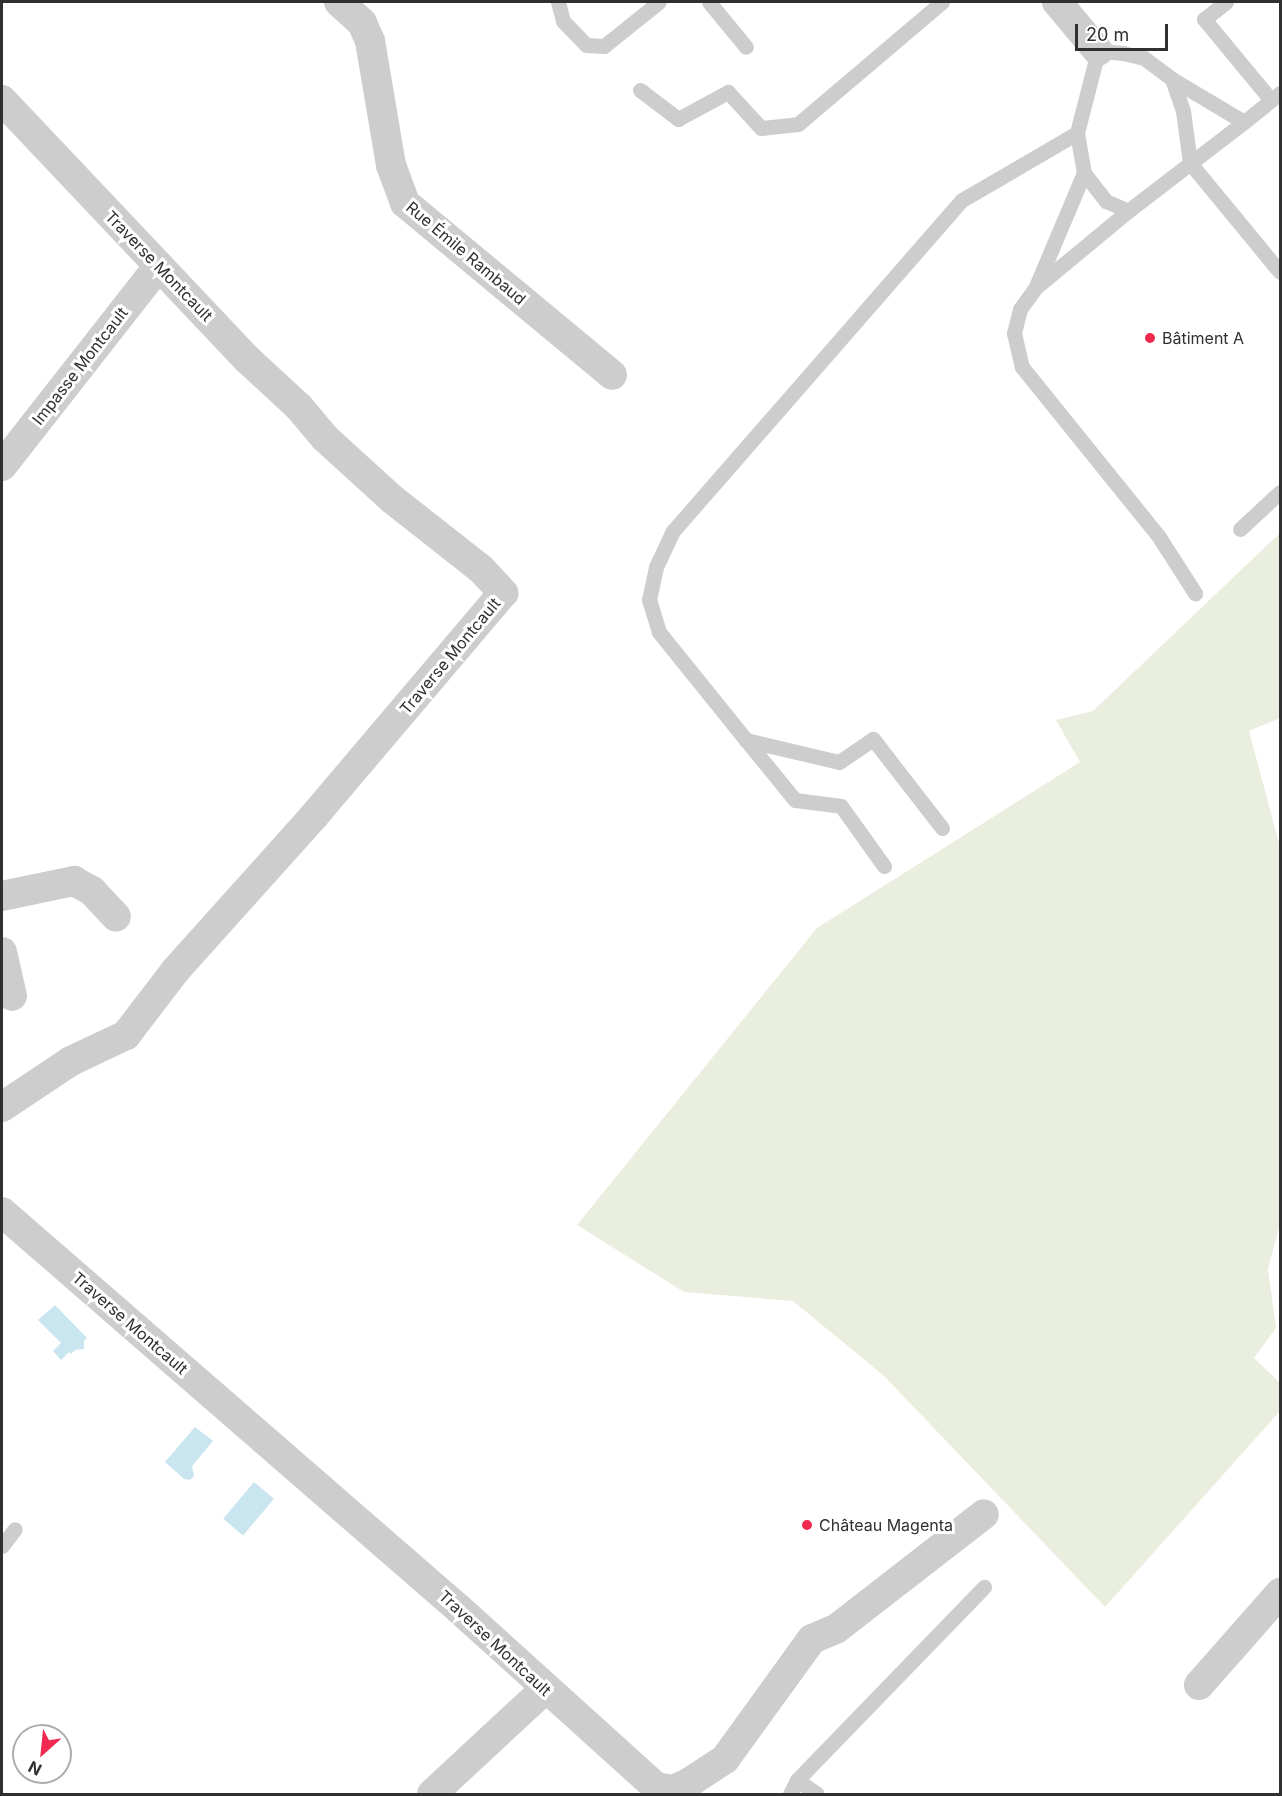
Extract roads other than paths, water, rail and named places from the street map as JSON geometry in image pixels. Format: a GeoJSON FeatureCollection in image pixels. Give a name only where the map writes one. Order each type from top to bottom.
{"type":"FeatureCollection","features":[{"type":"Feature","properties":{"kind":"street","name":"Rue Émile Rambaud"},"geometry":{"type":"LineString","coordinates":[[339,2],[362,23],[370,41],[391,165],[398,190],[405,203],[612,375]]}},
{"type":"Feature","properties":{"kind":"street"},"geometry":{"type":"LineString","coordinates":[[1057,2],[1098,51]]}},
{"type":"Feature","properties":{"kind":"street","name":"Traverse Montcault"},"geometry":{"type":"LineString","coordinates":[[2,100],[221,328],[247,359],[299,407],[325,438],[392,499],[481,569],[503,593],[314,816],[175,971],[126,1035],[71,1061],[2,1107]]}},
{"type":"Feature","properties":{"kind":"street","name":"Impasse Montcault"},"geometry":{"type":"LineString","coordinates":[[2,466],[159,266]]}},
{"type":"Feature","properties":{"kind":"street"},"geometry":{"type":"LineString","coordinates":[[2,896],[74,881],[92,891],[116,917]]}},
{"type":"Feature","properties":{"kind":"street"},"geometry":{"type":"LineString","coordinates":[[2,952],[12,996]]}},
{"type":"Feature","properties":{"kind":"street","name":"Traverse Montcault"},"geometry":{"type":"LineString","coordinates":[[2,1212],[450,1601],[656,1787],[673,1790],[690,1782],[725,1759],[812,1639],[836,1629],[984,1514]]}},
{"type":"Feature","properties":{"kind":"street"},"geometry":{"type":"LineString","coordinates":[[1199,1685],[1281,1593]]}},
{"type":"Feature","properties":{"kind":"street"},"geometry":{"type":"LineString","coordinates":[[432,1794],[545,1689]]}},
{"type":"Feature","properties":{"kind":"lane"},"geometry":{"type":"LineString","coordinates":[[558,2],[563,21],[586,45],[604,46],[659,2]]}},
{"type":"Feature","properties":{"kind":"lane"},"geometry":{"type":"LineString","coordinates":[[709,2],[746,47]]}},
{"type":"Feature","properties":{"kind":"lane"},"geometry":{"type":"LineString","coordinates":[[640,90],[678,119],[728,92],[761,128],[798,124],[942,2]]}},
{"type":"Feature","properties":{"kind":"lane"},"geometry":{"type":"LineString","coordinates":[[1036,287],[1128,211],[1276,96],[1204,20],[1226,2]]}},
{"type":"Feature","properties":{"kind":"lane"},"geometry":{"type":"LineString","coordinates":[[1128,211],[1106,201],[1084,173],[1077,133],[1098,51],[1123,52],[1144,58],[1172,79],[1244,122]]}},
{"type":"Feature","properties":{"kind":"lane"},"geometry":{"type":"LineString","coordinates":[[1172,79],[1183,111],[1190,163],[1281,272]]}},
{"type":"Feature","properties":{"kind":"lane"},"geometry":{"type":"LineString","coordinates":[[884,866],[841,806],[795,800],[659,632],[649,600],[656,567],[673,531],[962,200],[1077,133]]}},
{"type":"Feature","properties":{"kind":"lane"},"geometry":{"type":"LineString","coordinates":[[1084,173],[1036,287],[1020,309],[1014,333],[1022,367],[1159,537],[1196,593]]}},
{"type":"Feature","properties":{"kind":"lane"},"geometry":{"type":"LineString","coordinates":[[1240,529],[1281,492]]}},
{"type":"Feature","properties":{"kind":"lane"},"geometry":{"type":"LineString","coordinates":[[746,740],[839,762],[873,739],[942,828]]}},
{"type":"Feature","properties":{"kind":"lane"},"geometry":{"type":"LineString","coordinates":[[2,1546],[15,1529]]}},
{"type":"Feature","properties":{"kind":"lane"},"geometry":{"type":"LineString","coordinates":[[790,1794],[797,1780],[984,1587]]}},
{"type":"Feature","properties":{"kind":"lane"},"geometry":{"type":"LineString","coordinates":[[797,1780],[817,1794]]}},
{"type":"Feature","properties":{"kind":"water"},"geometry":{"type":"Polygon","coordinates":[[[55,1305],[87,1338],[84,1341],[84,1349],[75,1350],[71,1354],[69,1352],[61,1360],[53,1351],[61,1343],[38,1320],[55,1305]]]}},
{"type":"Feature","properties":{"kind":"water"},"geometry":{"type":"Polygon","coordinates":[[[195,1427],[213,1441],[192,1466],[194,1476],[190,1480],[184,1479],[165,1462],[195,1427]]]}},
{"type":"Feature","properties":{"kind":"water"},"geometry":{"type":"Polygon","coordinates":[[[254,1482],[274,1499],[243,1535],[223,1519],[254,1482]]]}},
{"type":"Feature","properties":{"kind":"place","name":"Bâtiment A"},"geometry":{"type":"Point","coordinates":[1150,338]}},
{"type":"Feature","properties":{"kind":"place","name":"Château Magenta"},"geometry":{"type":"Point","coordinates":[807,1525]}}]}
